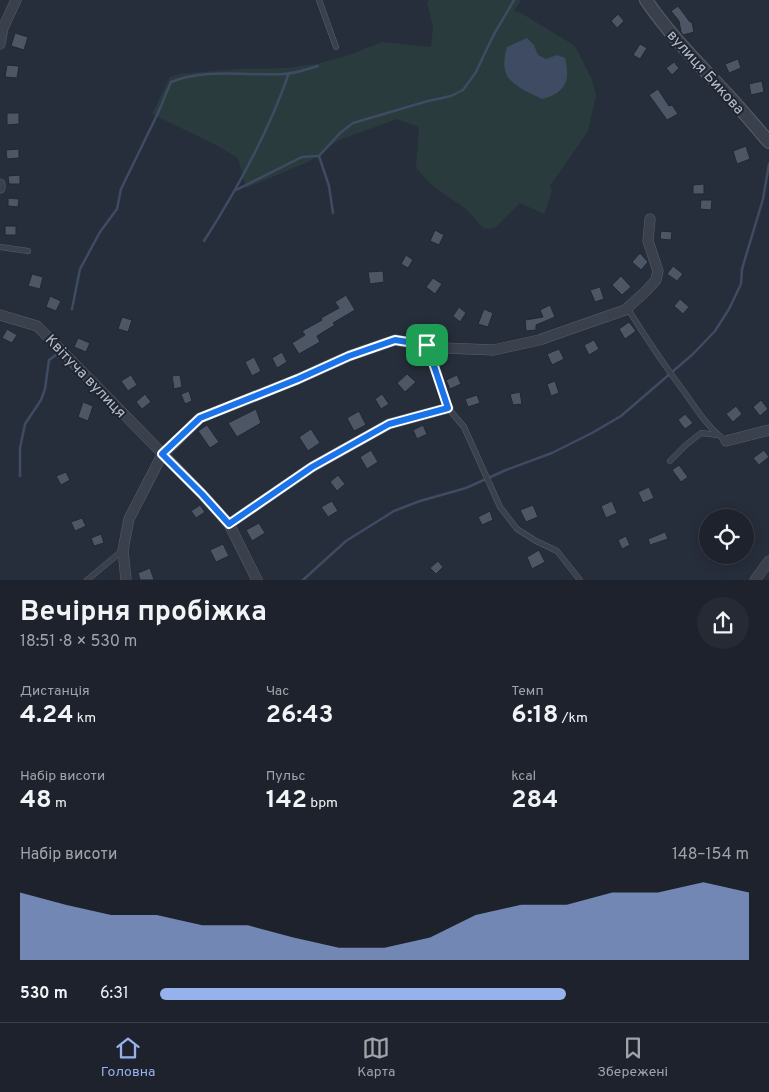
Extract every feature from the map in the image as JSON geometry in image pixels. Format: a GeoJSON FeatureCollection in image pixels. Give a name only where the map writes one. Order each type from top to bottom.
{"type":"FeatureCollection","features":[{"type":"Feature","properties":{"kind":"street"},"geometry":{"type":"LineString","coordinates":[[0,44],[3,28],[16,0]]}},
{"type":"Feature","properties":{"kind":"street","name":"вулиця Бикова"},"geometry":{"type":"LineString","coordinates":[[646,0],[658,18],[769,142]]}},
{"type":"Feature","properties":{"kind":"street"},"geometry":{"type":"LineString","coordinates":[[126,580],[123,550],[129,519],[162,454],[200,418],[298,379],[349,356],[395,340],[443,348],[494,350],[539,340],[628,309],[656,280],[658,272],[648,241],[650,219]]}},
{"type":"Feature","properties":{"kind":"street","name":"Квітуча вулиця"},"geometry":{"type":"LineString","coordinates":[[0,315],[38,326],[202,494],[229,524],[257,580]]}},
{"type":"Feature","properties":{"kind":"street"},"geometry":{"type":"LineString","coordinates":[[229,524],[312,467],[389,424],[448,408]]}},
{"type":"Feature","properties":{"kind":"street"},"geometry":{"type":"LineString","coordinates":[[722,438],[769,430]]}},
{"type":"Feature","properties":{"kind":"street"},"geometry":{"type":"LineString","coordinates":[[755,580],[769,560]]}},
{"type":"Feature","properties":{"kind":"lane"},"geometry":{"type":"LineString","coordinates":[[319,0],[336,47]]}},
{"type":"Feature","properties":{"kind":"lane"},"geometry":{"type":"LineString","coordinates":[[0,247],[28,251]]}},
{"type":"Feature","properties":{"kind":"lane"},"geometry":{"type":"LineString","coordinates":[[628,309],[661,360],[702,417],[722,438]]}},
{"type":"Feature","properties":{"kind":"lane"},"geometry":{"type":"LineString","coordinates":[[427,345],[448,408],[464,427],[500,507],[517,529],[557,551],[580,580]]}},
{"type":"Feature","properties":{"kind":"lane"},"geometry":{"type":"LineString","coordinates":[[670,461],[701,433],[722,438]]}},
{"type":"Feature","properties":{"kind":"lane"},"geometry":{"type":"LineString","coordinates":[[87,580],[123,550]]}},
{"type":"Feature","properties":{"kind":"shaded area"},"geometry":{"type":"Polygon","coordinates":[[[429,0],[521,0],[514,11],[521,13],[575,46],[592,80],[596,95],[588,131],[550,186],[552,191],[544,214],[520,203],[495,228],[484,229],[466,209],[433,186],[416,168],[419,127],[397,119],[339,140],[310,161],[246,188],[238,158],[216,145],[152,114],[170,77],[180,74],[236,69],[286,68],[317,64],[352,54],[382,42],[431,47],[433,27],[427,2],[429,0]]]}},
{"type":"Feature","properties":{"kind":"water"},"geometry":{"type":"Polygon","coordinates":[[[527,38],[534,45],[538,55],[546,59],[557,55],[565,58],[567,66],[566,79],[561,89],[542,99],[511,81],[505,68],[507,47],[527,38]]]}},
{"type":"Feature","properties":{"kind":"building"},"geometry":{"type":"Polygon","coordinates":[[[678,6],[690,22],[692,22],[694,32],[683,35],[681,32],[679,21],[671,11],[678,6]]]}},
{"type":"Feature","properties":{"kind":"building"},"geometry":{"type":"Polygon","coordinates":[[[618,14],[624,21],[617,28],[611,21],[618,14]]]}},
{"type":"Feature","properties":{"kind":"building"},"geometry":{"type":"Polygon","coordinates":[[[15,33],[28,37],[24,50],[11,46],[15,33]]]}},
{"type":"Feature","properties":{"kind":"building"},"geometry":{"type":"Polygon","coordinates":[[[640,44],[647,48],[640,59],[633,55],[640,44]]]}},
{"type":"Feature","properties":{"kind":"building"},"geometry":{"type":"Polygon","coordinates":[[[738,59],[741,68],[729,73],[725,64],[738,59]]]}},
{"type":"Feature","properties":{"kind":"building"},"geometry":{"type":"Polygon","coordinates":[[[674,62],[679,68],[672,75],[666,68],[674,62]]]}},
{"type":"Feature","properties":{"kind":"building"},"geometry":{"type":"Polygon","coordinates":[[[7,65],[19,66],[17,78],[5,77],[7,65]]]}},
{"type":"Feature","properties":{"kind":"building"},"geometry":{"type":"Polygon","coordinates":[[[762,81],[764,92],[751,95],[749,84],[762,81]]]}},
{"type":"Feature","properties":{"kind":"building"},"geometry":{"type":"Polygon","coordinates":[[[658,89],[669,106],[672,105],[678,114],[667,120],[649,95],[658,89]]]}},
{"type":"Feature","properties":{"kind":"building"},"geometry":{"type":"Polygon","coordinates":[[[7,113],[19,113],[19,124],[7,125],[7,113]]]}},
{"type":"Feature","properties":{"kind":"building"},"geometry":{"type":"Polygon","coordinates":[[[746,146],[750,159],[737,164],[733,151],[746,146]]]}},
{"type":"Feature","properties":{"kind":"building"},"geometry":{"type":"Polygon","coordinates":[[[19,149],[19,158],[7,159],[6,150],[19,149]]]}},
{"type":"Feature","properties":{"kind":"building"},"geometry":{"type":"Polygon","coordinates":[[[20,175],[20,184],[9,184],[8,176],[20,175]]]}},
{"type":"Feature","properties":{"kind":"building"},"geometry":{"type":"Polygon","coordinates":[[[704,184],[704,194],[693,194],[693,185],[704,184]]]}},
{"type":"Feature","properties":{"kind":"building"},"geometry":{"type":"Polygon","coordinates":[[[8,198],[19,199],[18,207],[8,206],[8,198]]]}},
{"type":"Feature","properties":{"kind":"building"},"geometry":{"type":"Polygon","coordinates":[[[701,200],[712,200],[711,210],[700,209],[701,200]]]}},
{"type":"Feature","properties":{"kind":"building"},"geometry":{"type":"Polygon","coordinates":[[[5,226],[16,226],[16,235],[5,235],[5,226]]]}},
{"type":"Feature","properties":{"kind":"building"},"geometry":{"type":"Polygon","coordinates":[[[435,230],[444,235],[439,245],[430,241],[435,230]]]}},
{"type":"Feature","properties":{"kind":"building"},"geometry":{"type":"Polygon","coordinates":[[[661,231],[672,232],[671,240],[660,239],[661,231]]]}},
{"type":"Feature","properties":{"kind":"building"},"geometry":{"type":"Polygon","coordinates":[[[640,253],[648,262],[641,270],[632,262],[640,253]]]}},
{"type":"Feature","properties":{"kind":"building"},"geometry":{"type":"Polygon","coordinates":[[[406,255],[413,260],[408,268],[401,264],[406,255]]]}},
{"type":"Feature","properties":{"kind":"building"},"geometry":{"type":"Polygon","coordinates":[[[673,266],[683,274],[677,281],[667,274],[673,266]]]}},
{"type":"Feature","properties":{"kind":"building"},"geometry":{"type":"Polygon","coordinates":[[[383,271],[384,282],[370,284],[368,272],[383,271]]]}},
{"type":"Feature","properties":{"kind":"building"},"geometry":{"type":"Polygon","coordinates":[[[32,274],[43,277],[40,289],[28,286],[32,274]]]}},
{"type":"Feature","properties":{"kind":"building"},"geometry":{"type":"Polygon","coordinates":[[[621,276],[631,287],[622,295],[612,285],[621,276]]]}},
{"type":"Feature","properties":{"kind":"building"},"geometry":{"type":"Polygon","coordinates":[[[433,278],[442,284],[435,294],[426,287],[433,278]]]}},
{"type":"Feature","properties":{"kind":"building"},"geometry":{"type":"Polygon","coordinates":[[[600,287],[604,299],[595,302],[590,290],[600,287]]]}},
{"type":"Feature","properties":{"kind":"building"},"geometry":{"type":"Polygon","coordinates":[[[346,295],[355,310],[333,323],[335,325],[317,336],[320,342],[299,354],[292,343],[305,335],[302,331],[339,308],[335,302],[346,295]]]}},
{"type":"Feature","properties":{"kind":"building"},"geometry":{"type":"Polygon","coordinates":[[[50,296],[61,301],[56,311],[46,307],[50,296]]]}},
{"type":"Feature","properties":{"kind":"building"},"geometry":{"type":"Polygon","coordinates":[[[680,299],[689,307],[683,314],[674,306],[680,299]]]}},
{"type":"Feature","properties":{"kind":"building"},"geometry":{"type":"Polygon","coordinates":[[[550,305],[555,317],[536,325],[536,330],[526,331],[525,320],[543,317],[540,310],[550,305]]]}},
{"type":"Feature","properties":{"kind":"building"},"geometry":{"type":"Polygon","coordinates":[[[459,307],[466,313],[460,322],[453,316],[459,307]]]}},
{"type":"Feature","properties":{"kind":"building"},"geometry":{"type":"Polygon","coordinates":[[[484,309],[493,313],[488,327],[478,324],[484,309]]]}},
{"type":"Feature","properties":{"kind":"building"},"geometry":{"type":"Polygon","coordinates":[[[122,317],[132,320],[128,332],[118,329],[122,317]]]}},
{"type":"Feature","properties":{"kind":"building"},"geometry":{"type":"Polygon","coordinates":[[[629,322],[636,331],[625,339],[619,329],[629,322]]]}},
{"type":"Feature","properties":{"kind":"building"},"geometry":{"type":"Polygon","coordinates":[[[7,329],[17,335],[12,343],[2,338],[7,329]]]}},
{"type":"Feature","properties":{"kind":"building"},"geometry":{"type":"Polygon","coordinates":[[[78,338],[90,343],[86,352],[74,347],[78,338]]]}},
{"type":"Feature","properties":{"kind":"building"},"geometry":{"type":"Polygon","coordinates":[[[594,340],[599,349],[589,355],[584,345],[594,340]]]}},
{"type":"Feature","properties":{"kind":"building"},"geometry":{"type":"Polygon","coordinates":[[[559,349],[564,359],[552,365],[547,354],[559,349]]]}},
{"type":"Feature","properties":{"kind":"building"},"geometry":{"type":"Polygon","coordinates":[[[282,352],[287,362],[277,368],[272,358],[282,352]]]}},
{"type":"Feature","properties":{"kind":"building"},"geometry":{"type":"Polygon","coordinates":[[[254,357],[261,371],[252,376],[245,362],[254,357]]]}},
{"type":"Feature","properties":{"kind":"building"},"geometry":{"type":"Polygon","coordinates":[[[407,374],[416,382],[405,392],[397,383],[407,374]]]}},
{"type":"Feature","properties":{"kind":"building"},"geometry":{"type":"Polygon","coordinates":[[[131,375],[137,385],[128,391],[121,381],[131,375]]]}},
{"type":"Feature","properties":{"kind":"building"},"geometry":{"type":"Polygon","coordinates":[[[180,375],[182,387],[174,389],[172,376],[180,375]]]}},
{"type":"Feature","properties":{"kind":"building"},"geometry":{"type":"Polygon","coordinates":[[[457,375],[461,384],[450,389],[446,380],[457,375]]]}},
{"type":"Feature","properties":{"kind":"building"},"geometry":{"type":"Polygon","coordinates":[[[555,381],[559,393],[551,396],[547,384],[555,381]]]}},
{"type":"Feature","properties":{"kind":"building"},"geometry":{"type":"Polygon","coordinates":[[[189,391],[192,401],[185,404],[181,394],[189,391]]]}},
{"type":"Feature","properties":{"kind":"building"},"geometry":{"type":"Polygon","coordinates":[[[520,392],[522,404],[513,405],[510,394],[520,392]]]}},
{"type":"Feature","properties":{"kind":"building"},"geometry":{"type":"Polygon","coordinates":[[[145,394],[151,402],[142,409],[136,402],[145,394]]]}},
{"type":"Feature","properties":{"kind":"building"},"geometry":{"type":"Polygon","coordinates":[[[382,394],[389,404],[381,409],[375,399],[382,394]]]}},
{"type":"Feature","properties":{"kind":"building"},"geometry":{"type":"Polygon","coordinates":[[[477,395],[480,403],[468,407],[465,399],[477,395]]]}},
{"type":"Feature","properties":{"kind":"building"},"geometry":{"type":"Polygon","coordinates":[[[761,400],[768,409],[760,416],[753,407],[761,400]]]}},
{"type":"Feature","properties":{"kind":"building"},"geometry":{"type":"Polygon","coordinates":[[[83,402],[93,406],[88,421],[78,417],[83,402]]]}},
{"type":"Feature","properties":{"kind":"building"},"geometry":{"type":"Polygon","coordinates":[[[736,406],[742,414],[733,422],[726,414],[736,406]]]}},
{"type":"Feature","properties":{"kind":"building"},"geometry":{"type":"Polygon","coordinates":[[[256,409],[261,423],[237,437],[228,423],[256,409]]]}},
{"type":"Feature","properties":{"kind":"building"},"geometry":{"type":"Polygon","coordinates":[[[359,411],[366,425],[354,431],[347,418],[359,411]]]}},
{"type":"Feature","properties":{"kind":"building"},"geometry":{"type":"Polygon","coordinates":[[[685,414],[693,423],[685,429],[678,420],[685,414]]]}},
{"type":"Feature","properties":{"kind":"building"},"geometry":{"type":"Polygon","coordinates":[[[207,425],[219,442],[210,448],[198,431],[207,425]]]}},
{"type":"Feature","properties":{"kind":"building"},"geometry":{"type":"Polygon","coordinates":[[[423,425],[427,434],[417,439],[413,430],[423,425]]]}},
{"type":"Feature","properties":{"kind":"building"},"geometry":{"type":"Polygon","coordinates":[[[311,429],[320,443],[308,451],[299,437],[311,429]]]}},
{"type":"Feature","properties":{"kind":"building"},"geometry":{"type":"Polygon","coordinates":[[[371,450],[378,462],[367,469],[360,457],[371,450]]]}},
{"type":"Feature","properties":{"kind":"building"},"geometry":{"type":"Polygon","coordinates":[[[764,450],[769,457],[759,465],[753,458],[764,450]]]}},
{"type":"Feature","properties":{"kind":"building"},"geometry":{"type":"Polygon","coordinates":[[[679,465],[688,477],[681,482],[672,470],[679,465]]]}},
{"type":"Feature","properties":{"kind":"building"},"geometry":{"type":"Polygon","coordinates":[[[66,472],[70,480],[61,485],[56,476],[66,472]]]}},
{"type":"Feature","properties":{"kind":"building"},"geometry":{"type":"Polygon","coordinates":[[[338,475],[345,484],[337,491],[330,482],[338,475]]]}},
{"type":"Feature","properties":{"kind":"building"},"geometry":{"type":"Polygon","coordinates":[[[649,487],[654,498],[643,503],[638,492],[649,487]]]}},
{"type":"Feature","properties":{"kind":"building"},"geometry":{"type":"Polygon","coordinates":[[[332,501],[338,511],[328,517],[321,507],[332,501]]]}},
{"type":"Feature","properties":{"kind":"building"},"geometry":{"type":"Polygon","coordinates":[[[612,501],[617,513],[606,518],[601,506],[612,501]]]}},
{"type":"Feature","properties":{"kind":"building"},"geometry":{"type":"Polygon","coordinates":[[[200,505],[205,512],[196,518],[191,511],[200,505]]]}},
{"type":"Feature","properties":{"kind":"building"},"geometry":{"type":"Polygon","coordinates":[[[533,505],[538,517],[526,522],[520,510],[533,505]]]}},
{"type":"Feature","properties":{"kind":"building"},"geometry":{"type":"Polygon","coordinates":[[[490,511],[493,520],[482,525],[478,517],[490,511]]]}},
{"type":"Feature","properties":{"kind":"building"},"geometry":{"type":"Polygon","coordinates":[[[82,518],[86,526],[75,531],[71,522],[82,518]]]}},
{"type":"Feature","properties":{"kind":"building"},"geometry":{"type":"Polygon","coordinates":[[[259,523],[265,533],[252,541],[246,530],[259,523]]]}},
{"type":"Feature","properties":{"kind":"building"},"geometry":{"type":"Polygon","coordinates":[[[665,532],[668,539],[650,545],[648,539],[665,532]]]}},
{"type":"Feature","properties":{"kind":"building"},"geometry":{"type":"Polygon","coordinates":[[[101,534],[104,543],[94,546],[91,538],[101,534]]]}},
{"type":"Feature","properties":{"kind":"building"},"geometry":{"type":"Polygon","coordinates":[[[626,536],[630,545],[622,549],[618,540],[626,536]]]}},
{"type":"Feature","properties":{"kind":"building"},"geometry":{"type":"Polygon","coordinates":[[[223,544],[229,556],[216,562],[210,550],[223,544]]]}},
{"type":"Feature","properties":{"kind":"building"},"geometry":{"type":"Polygon","coordinates":[[[539,550],[545,562],[532,569],[527,557],[539,550]]]}},
{"type":"Feature","properties":{"kind":"building"},"geometry":{"type":"Polygon","coordinates":[[[438,561],[443,567],[436,574],[430,568],[438,561]]]}},
{"type":"Feature","properties":{"kind":"building"},"geometry":{"type":"Polygon","coordinates":[[[150,568],[154,580],[140,580],[138,573],[150,568]]]}},
{"type":"Feature","properties":{"kind":"waterway"},"geometry":{"type":"LineString","coordinates":[[333,213],[329,186],[319,156],[340,133],[353,123],[451,96],[463,90],[476,72],[493,36],[514,0]]}},
{"type":"Feature","properties":{"kind":"waterway"},"geometry":{"type":"LineString","coordinates":[[72,309],[80,269],[100,232],[117,209],[121,189],[171,82],[198,75],[226,73],[287,74],[318,66]]}},
{"type":"Feature","properties":{"kind":"waterway"},"geometry":{"type":"LineString","coordinates":[[204,241],[229,201],[262,139],[289,73]]}},
{"type":"Feature","properties":{"kind":"waterway"},"geometry":{"type":"LineString","coordinates":[[236,190],[302,157],[319,156]]}},
{"type":"Feature","properties":{"kind":"waterway"},"geometry":{"type":"LineString","coordinates":[[303,580],[346,541],[394,511],[420,501],[466,488],[506,470],[552,453],[592,433],[621,416],[693,354],[715,331],[729,309],[741,284],[742,269],[763,199],[769,164]]}},
{"type":"Feature","properties":{"kind":"waterway"},"geometry":{"type":"LineString","coordinates":[[20,476],[20,448],[25,424],[41,400],[45,389],[49,360],[56,355]]}},
{"type":"Feature","properties":{"kind":"route"},"geometry":{"type":"LineString","coordinates":[[395,340],[427,345],[448,408],[389,424],[312,467],[229,524],[162,454],[200,418],[242,400],[298,379],[349,356],[395,340]]}}]}
